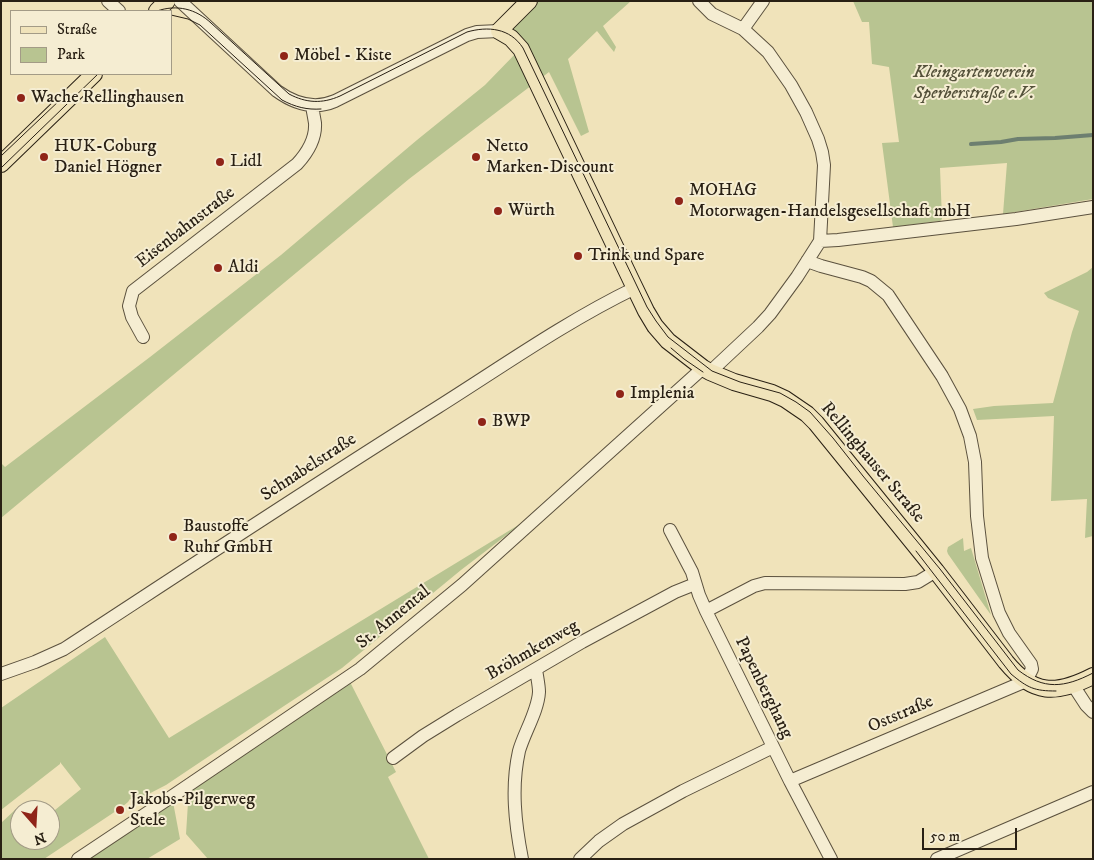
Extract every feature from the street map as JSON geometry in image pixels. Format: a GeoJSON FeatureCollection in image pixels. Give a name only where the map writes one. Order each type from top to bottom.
{"type":"FeatureCollection","features":[{"type":"Feature","properties":{"kind":"main road"},"geometry":{"type":"LineString","coordinates":[[158,10],[167,1]]}},
{"type":"Feature","properties":{"kind":"main road"},"geometry":{"type":"LineString","coordinates":[[499,31],[529,1]]}},
{"type":"Feature","properties":{"kind":"main road","name":"Rellinghauser Straße"},"geometry":{"type":"LineString","coordinates":[[499,31],[511,38],[521,49],[646,311],[668,341],[707,370],[744,385],[772,393],[785,399],[807,414],[831,440],[1018,675],[1039,687],[1059,689],[1093,676]]}},
{"type":"Feature","properties":{"kind":"main road"},"geometry":{"type":"LineString","coordinates":[[1,164],[93,75]]}},
{"type":"Feature","properties":{"kind":"street"},"geometry":{"type":"LineString","coordinates":[[108,1],[118,10]]}},
{"type":"Feature","properties":{"kind":"street"},"geometry":{"type":"LineString","coordinates":[[180,1],[277,91],[296,102],[312,106],[335,102],[467,35],[477,32],[499,31]]}},
{"type":"Feature","properties":{"kind":"street"},"geometry":{"type":"LineString","coordinates":[[699,1],[712,14],[743,29],[768,52],[791,85],[806,112],[818,139],[824,165],[820,241],[1016,219],[1093,207]]}},
{"type":"Feature","properties":{"kind":"street"},"geometry":{"type":"LineString","coordinates":[[743,29],[763,1]]}},
{"type":"Feature","properties":{"kind":"street","name":"Eisenbahnstraße"},"geometry":{"type":"LineString","coordinates":[[143,338],[132,317],[130,306],[133,291],[297,164],[310,147],[313,138],[315,126],[312,106]]}},
{"type":"Feature","properties":{"kind":"street","name":"St. Annental"},"geometry":{"type":"LineString","coordinates":[[78,859],[360,669],[462,585],[758,327],[781,299],[820,241]]}},
{"type":"Feature","properties":{"kind":"street"},"geometry":{"type":"LineString","coordinates":[[807,260],[821,266],[862,277],[871,281],[888,295],[942,376],[960,409],[970,436],[975,462],[977,516],[982,558],[999,613],[1009,633],[1031,664],[1032,669],[1026,681]]}},
{"type":"Feature","properties":{"kind":"street","name":"Schnabelstraße"},"geometry":{"type":"LineString","coordinates":[[1,674],[64,649],[532,346],[579,317],[635,288]]}},
{"type":"Feature","properties":{"kind":"street","name":"Papenberghang"},"geometry":{"type":"LineString","coordinates":[[670,530],[692,572],[706,611],[830,859]]}},
{"type":"Feature","properties":{"kind":"street"},"geometry":{"type":"LineString","coordinates":[[706,611],[754,586],[765,583],[905,584],[918,582],[936,571]]}},
{"type":"Feature","properties":{"kind":"street","name":"Bröhmkenweg"},"geometry":{"type":"LineString","coordinates":[[393,758],[423,736],[457,715],[582,642],[674,592],[695,584]]}},
{"type":"Feature","properties":{"kind":"street"},"geometry":{"type":"LineString","coordinates":[[522,859],[514,802],[515,778],[520,750],[539,692],[536,669]]}},
{"type":"Feature","properties":{"kind":"street","name":"Oststraße"},"geometry":{"type":"LineString","coordinates":[[790,782],[1026,681]]}},
{"type":"Feature","properties":{"kind":"street"},"geometry":{"type":"LineString","coordinates":[[1073,685],[1086,706],[1093,712]]}},
{"type":"Feature","properties":{"kind":"street"},"geometry":{"type":"LineString","coordinates":[[580,859],[599,841],[623,824],[683,791],[773,747]]}},
{"type":"Feature","properties":{"kind":"street"},"geometry":{"type":"LineString","coordinates":[[937,859],[1093,792]]}},
{"type":"Feature","properties":{"kind":"green space"},"geometry":{"type":"Polygon","coordinates":[[[532,1],[631,1],[603,26],[616,47],[614,52],[597,31],[568,59],[589,132],[581,136],[549,72],[409,179],[1,518],[1,463],[5,467],[281,255],[485,85],[519,50],[505,36],[532,1]]]}},
{"type":"Feature","properties":{"kind":"green space","name":"Kleingartenverein Sperberstraße e.V."},"geometry":{"type":"Polygon","coordinates":[[[853,1],[1093,1],[1093,199],[1003,214],[1007,163],[940,168],[942,219],[940,221],[893,227],[882,143],[899,142],[889,67],[872,64],[869,22],[862,22],[853,1]]]}},
{"type":"Feature","properties":{"kind":"green space"},"geometry":{"type":"Polygon","coordinates":[[[1093,267],[1093,536],[1085,538],[1087,499],[1051,501],[1054,416],[977,420],[973,409],[1053,403],[1079,311],[1048,298],[1044,293],[1087,272],[1093,267]]]}},
{"type":"Feature","properties":{"kind":"green space"},"geometry":{"type":"Polygon","coordinates":[[[525,521],[461,570],[342,668],[166,785],[135,801],[130,799],[122,807],[60,848],[60,806],[81,789],[60,762],[60,764],[14,800],[10,800],[10,803],[1,810],[1,708],[105,637],[169,738],[525,521]]]}},
{"type":"Feature","properties":{"kind":"green space"},"geometry":{"type":"Polygon","coordinates":[[[963,538],[964,551],[971,548],[991,615],[948,554],[948,547],[963,538]]]}},
{"type":"Feature","properties":{"kind":"green space"},"geometry":{"type":"Polygon","coordinates":[[[350,682],[396,772],[388,777],[429,859],[208,859],[186,834],[188,803],[193,788],[350,682]]]}},
{"type":"Feature","properties":{"kind":"green space"},"geometry":{"type":"Polygon","coordinates":[[[173,802],[180,839],[147,859],[86,859],[173,802]]]}},
{"type":"Feature","properties":{"kind":"green space"},"geometry":{"type":"Polygon","coordinates":[[[10,815],[10,850],[58,850],[44,859],[1,859],[1,823],[10,815]]]}},
{"type":"Feature","properties":{"kind":"waterway"},"geometry":{"type":"LineString","coordinates":[[971,144],[1018,139],[1093,135]]}},
{"type":"Feature","properties":{"kind":"tram line"},"geometry":{"type":"LineString","coordinates":[[160,10],[179,8],[199,14],[289,94],[308,101],[327,100],[340,96],[467,32],[491,29],[512,36],[523,48],[647,307],[668,337],[712,371],[740,382],[780,393],[810,412],[940,569],[1018,670],[1037,681],[1054,685],[1073,682],[1093,673]]}},
{"type":"Feature","properties":{"kind":"tram line"},"geometry":{"type":"LineString","coordinates":[[172,15],[188,19],[200,25],[282,100],[301,108],[321,109]]}},
{"type":"Feature","properties":{"kind":"tram line"},"geometry":{"type":"LineString","coordinates":[[1,168],[97,75]]}},
{"type":"Feature","properties":{"kind":"tram line"},"geometry":{"type":"LineString","coordinates":[[1,156],[61,99]]}},
{"type":"Feature","properties":{"kind":"tram line"},"geometry":{"type":"LineString","coordinates":[[671,348],[703,372]]}},
{"type":"Feature","properties":{"kind":"tram line"},"geometry":{"type":"LineString","coordinates":[[916,551],[1011,674],[1032,688],[1056,691]]}},
{"type":"Feature","properties":{"kind":"place","name":"Möbel - Kiste"},"geometry":{"type":"Point","coordinates":[284,56]}},
{"type":"Feature","properties":{"kind":"place","name":"Wache Rellinghausen"},"geometry":{"type":"Point","coordinates":[21,98]}},
{"type":"Feature","properties":{"kind":"place","name":"HUK-Coburg Daniel Högner"},"geometry":{"type":"Point","coordinates":[44,157]}},
{"type":"Feature","properties":{"kind":"place","name":"Netto Marken-Discount"},"geometry":{"type":"Point","coordinates":[476,157]}},
{"type":"Feature","properties":{"kind":"place","name":"Lidl"},"geometry":{"type":"Point","coordinates":[220,162]}},
{"type":"Feature","properties":{"kind":"place","name":"MOHAG Motorwagen-Handelsgesellschaft mbH"},"geometry":{"type":"Point","coordinates":[679,201]}},
{"type":"Feature","properties":{"kind":"place","name":"Würth"},"geometry":{"type":"Point","coordinates":[498,211]}},
{"type":"Feature","properties":{"kind":"place","name":"Trink und Spare"},"geometry":{"type":"Point","coordinates":[578,256]}},
{"type":"Feature","properties":{"kind":"place","name":"Aldi"},"geometry":{"type":"Point","coordinates":[218,268]}},
{"type":"Feature","properties":{"kind":"place","name":"Implenia"},"geometry":{"type":"Point","coordinates":[620,394]}},
{"type":"Feature","properties":{"kind":"place","name":"BWP"},"geometry":{"type":"Point","coordinates":[482,422]}},
{"type":"Feature","properties":{"kind":"place","name":"Baustoffe Ruhr GmbH"},"geometry":{"type":"Point","coordinates":[173,537]}},
{"type":"Feature","properties":{"kind":"place","name":"Jakobs-Pilgerweg Stele"},"geometry":{"type":"Point","coordinates":[120,810]}}]}
